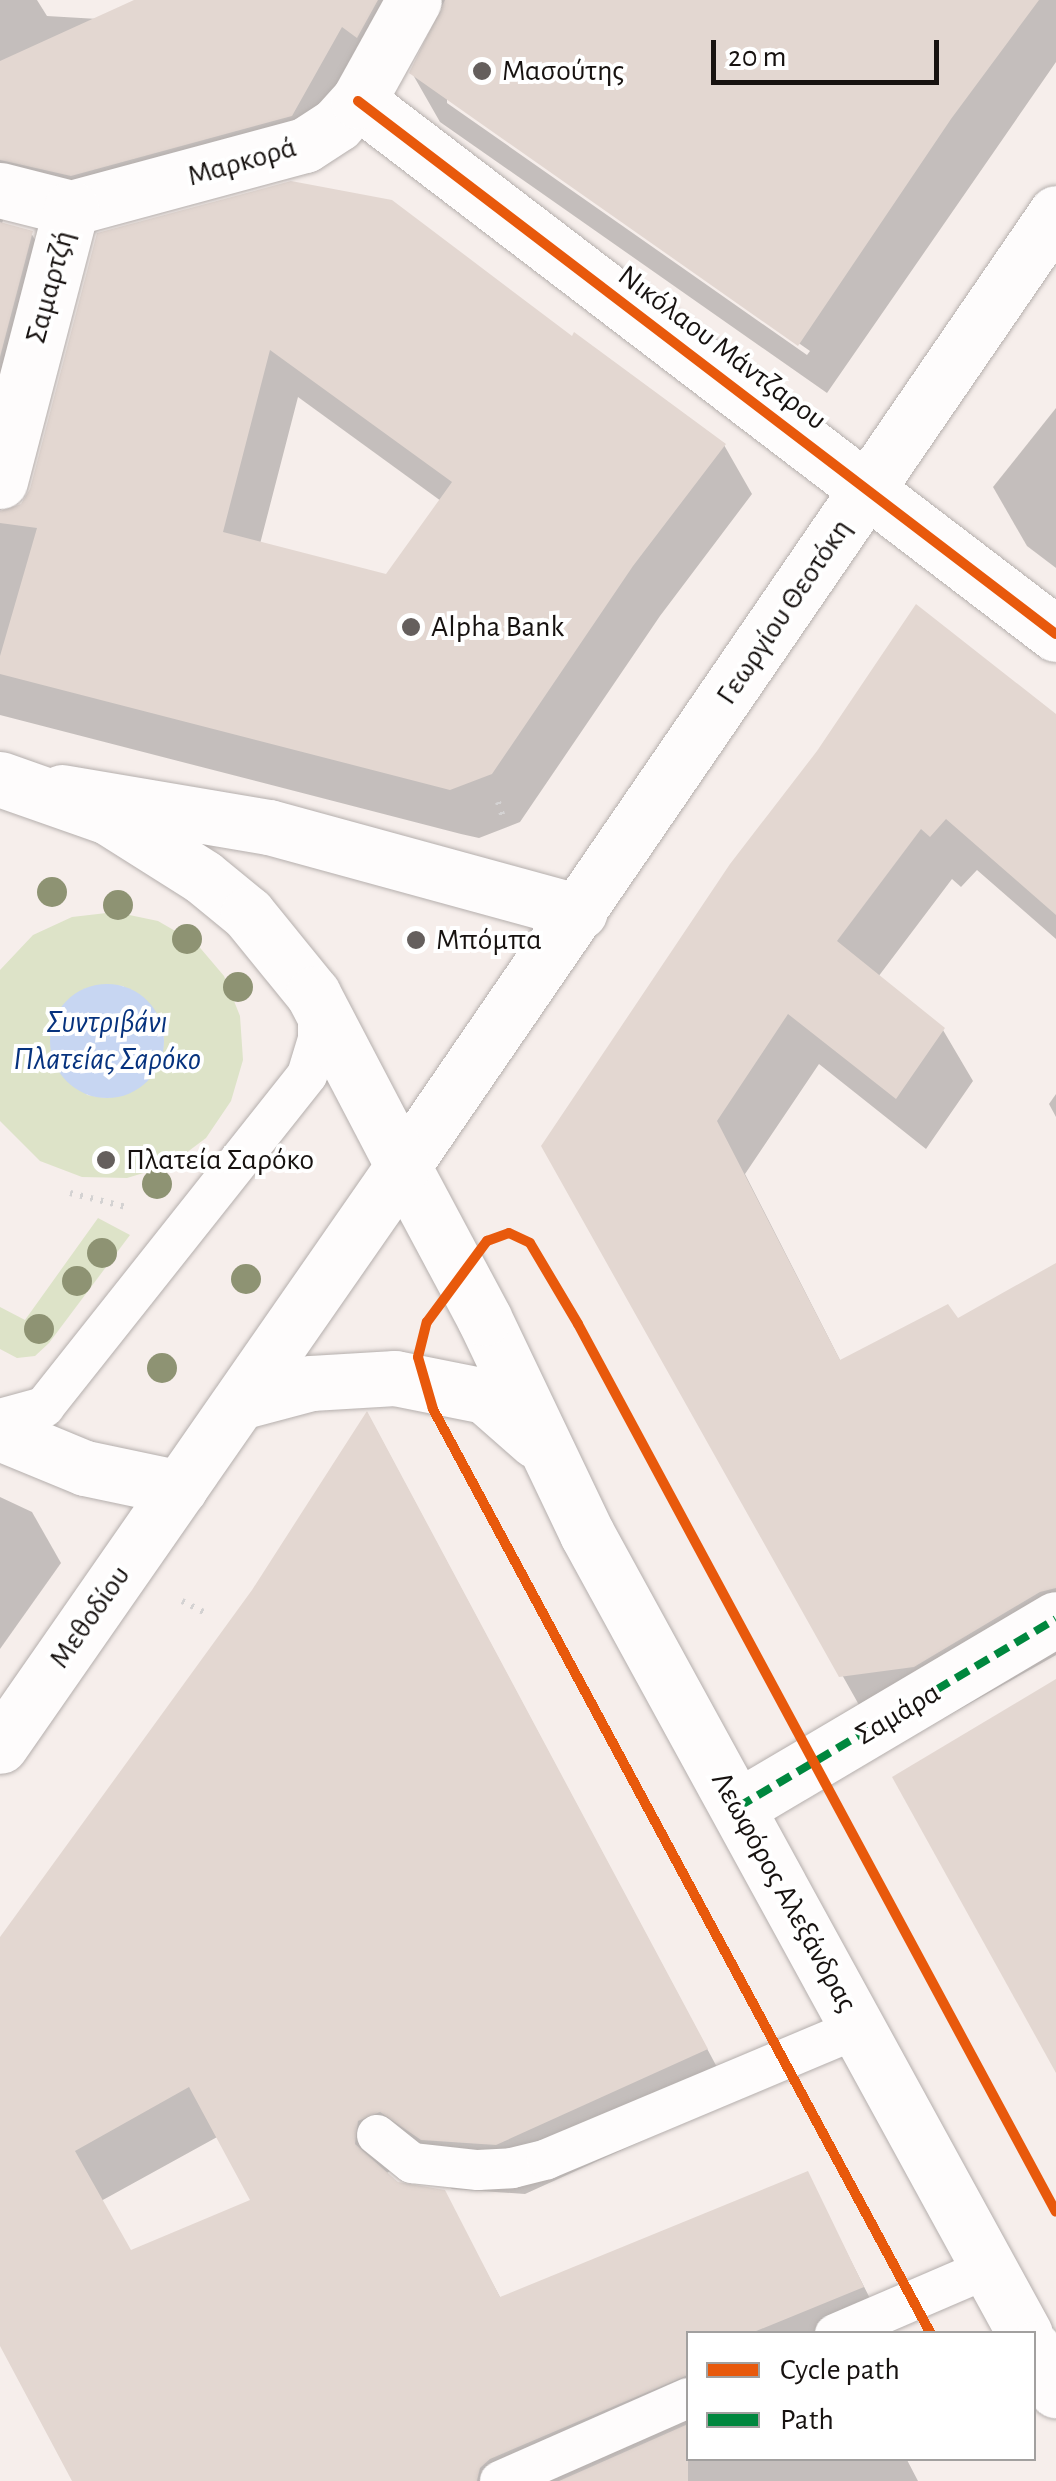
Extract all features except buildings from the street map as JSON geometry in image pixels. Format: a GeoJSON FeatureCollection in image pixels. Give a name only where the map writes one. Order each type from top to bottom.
{"type":"FeatureCollection","features":[{"type":"Feature","properties":{"kind":"main road","name":"Μαρκορά"},"geometry":{"type":"LineString","coordinates":[[0,190],[71,208],[290,150],[328,130],[358,102],[414,0]]}},
{"type":"Feature","properties":{"kind":"main road","name":"Νικόλαου Μάντζαρου"},"geometry":{"type":"LineString","coordinates":[[358,102],[1056,634]]}},
{"type":"Feature","properties":{"kind":"main road","name":"Σαμαρτζή"},"geometry":{"type":"LineString","coordinates":[[0,481],[71,208]]}},
{"type":"Feature","properties":{"kind":"main road","name":"Γεωργίου Θεοτόκη"},"geometry":{"type":"LineString","coordinates":[[402,1166],[580,912],[1056,213]]}},
{"type":"Feature","properties":{"kind":"main road"},"geometry":{"type":"LineString","coordinates":[[18,784],[269,827],[580,912]]}},
{"type":"Feature","properties":{"kind":"main road"},"geometry":{"type":"LineString","coordinates":[[0,1433],[85,1468],[180,1488],[402,1166],[318,1004],[271,937],[228,895],[117,822],[18,784]]}},
{"type":"Feature","properties":{"kind":"main road","name":"Λεωφόρος Αλεξάνδρας"},"geometry":{"type":"LineString","coordinates":[[402,1166],[484,1318],[545,1450],[1023,2331]]}},
{"type":"Feature","properties":{"kind":"main road","name":"Λεωφόρος Αλεξάνδρας"},"geometry":{"type":"LineString","coordinates":[[240,1402],[311,1383],[395,1378],[485,1396],[545,1450]]}},
{"type":"Feature","properties":{"kind":"main road","name":"Μεθοδίου"},"geometry":{"type":"LineString","coordinates":[[0,1746],[180,1488]]}},
{"type":"Feature","properties":{"kind":"main road","name":"Σαμάρα"},"geometry":{"type":"LineString","coordinates":[[738,1808],[1056,1619]]}},
{"type":"Feature","properties":{"kind":"main road"},"geometry":{"type":"LineString","coordinates":[[1036,2353],[1056,2390]]}},
{"type":"Feature","properties":{"kind":"lane"},"geometry":{"type":"LineString","coordinates":[[0,1419],[44,1406],[307,1075],[318,1039],[318,1004]]}},
{"type":"Feature","properties":{"kind":"lane"},"geometry":{"type":"LineString","coordinates":[[377,2135],[412,2163],[478,2170],[512,2168],[547,2160],[859,2028]]}},
{"type":"Feature","properties":{"kind":"lane"},"geometry":{"type":"LineString","coordinates":[[842,2331],[988,2268]]}},
{"type":"Feature","properties":{"kind":"lane"},"geometry":{"type":"LineString","coordinates":[[500,2481],[686,2399]]}},
{"type":"Feature","properties":{"kind":"path"},"geometry":{"type":"LineString","coordinates":[[498,802],[505,823]]}},
{"type":"Feature","properties":{"kind":"path"},"geometry":{"type":"LineString","coordinates":[[70,1192],[128,1208]]}},
{"type":"Feature","properties":{"kind":"path"},"geometry":{"type":"LineString","coordinates":[[173,1596],[207,1614]]}},
{"type":"Feature","properties":{"kind":"green space"},"geometry":{"type":"Polygon","coordinates":[[[115,912],[158,921],[196,943],[224,976],[240,1016],[243,1060],[231,1101],[206,1138],[170,1165],[127,1178],[82,1177],[40,1161],[0,1121],[0,970],[33,935],[72,917],[115,912]],[[123,986],[84,989],[68,1000],[51,1031],[87,1095],[119,1096],[162,1059],[160,1019],[123,986]]]}},
{"type":"Feature","properties":{"kind":"green space"},"geometry":{"type":"Polygon","coordinates":[[[98,1218],[130,1235],[35,1356],[17,1358],[0,1349],[0,1307],[25,1320],[98,1218]]]}},
{"type":"Feature","properties":{"kind":"water","name":"Συντριβάνι Πλατείας Σαρόκο"},"geometry":{"type":"Polygon","coordinates":[[[107,984],[129,989],[147,1001],[159,1019],[164,1041],[159,1063],[147,1081],[129,1093],[107,1098],[85,1093],[67,1081],[55,1063],[50,1041],[55,1019],[67,1001],[85,989],[107,984]]]}},
{"type":"Feature","properties":{"kind":"marked path"},"geometry":{"type":"LineString","coordinates":[[738,1807],[1056,1619]]}},
{"type":"Feature","properties":{"kind":"cycle path"},"geometry":{"type":"LineString","coordinates":[[358,101],[1056,634]]}},
{"type":"Feature","properties":{"kind":"cycle path"},"geometry":{"type":"LineString","coordinates":[[929,2331],[433,1409],[418,1357],[427,1322],[487,1241],[509,1233],[530,1243],[578,1324],[1056,2212]]}},
{"type":"Feature","properties":{"kind":"place","name":"Μασούτης"},"geometry":{"type":"Point","coordinates":[482,71]}},
{"type":"Feature","properties":{"kind":"place","name":"Alpha Bank"},"geometry":{"type":"Point","coordinates":[411,627]}},
{"type":"Feature","properties":{"kind":"place","name":"Μπόμπα"},"geometry":{"type":"Point","coordinates":[416,940]}},
{"type":"Feature","properties":{"kind":"place","name":"Πλατεία Σαρόκο"},"geometry":{"type":"Point","coordinates":[106,1160]}}]}
